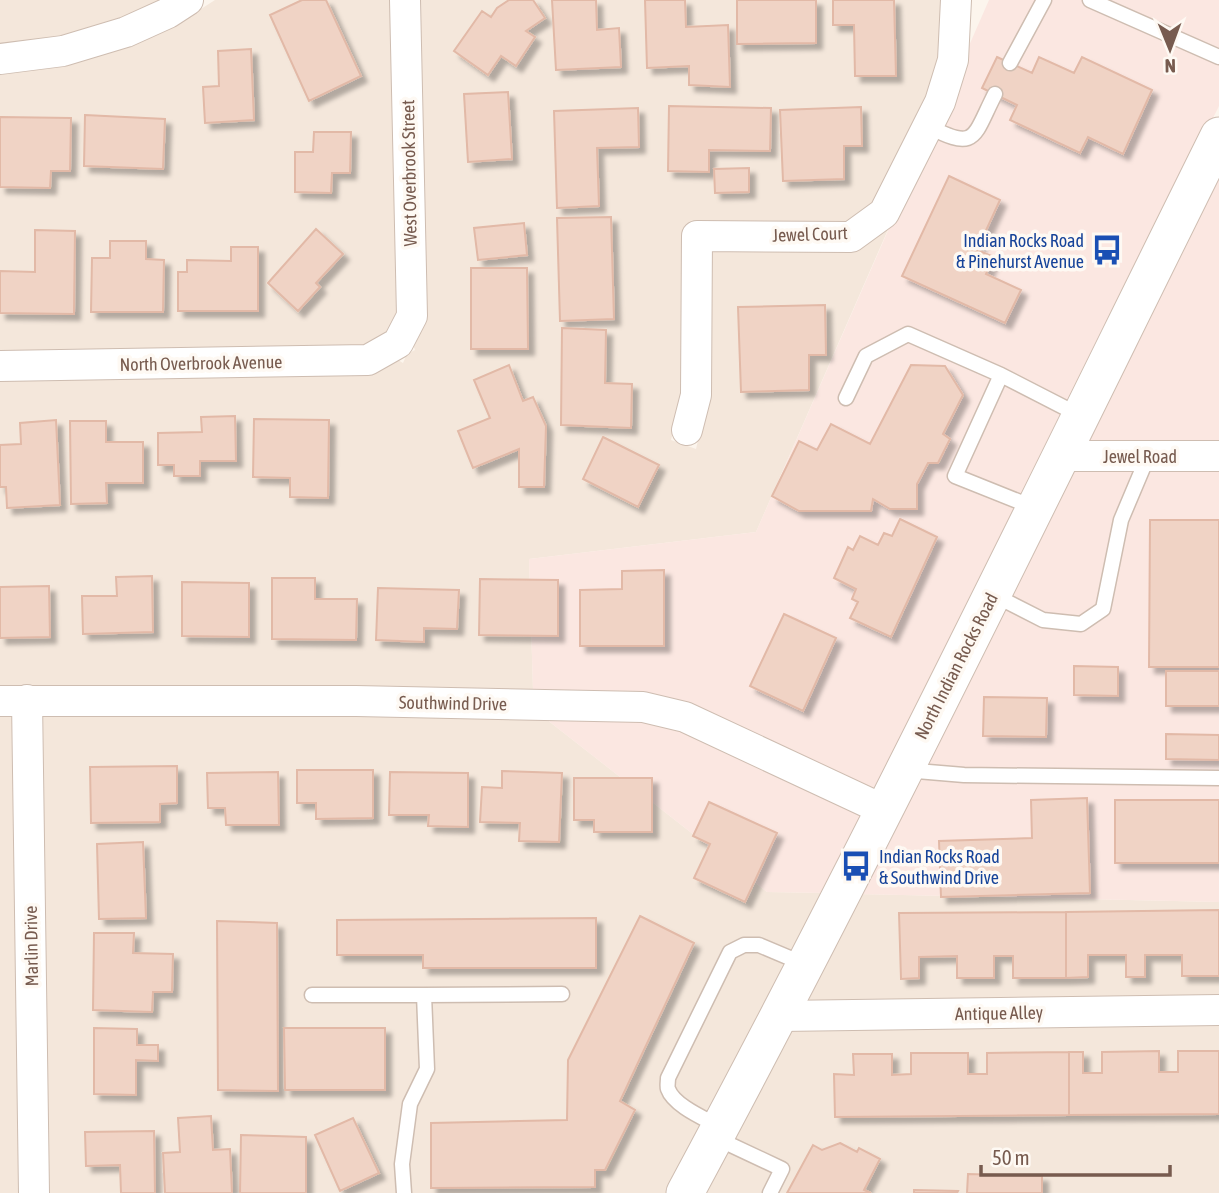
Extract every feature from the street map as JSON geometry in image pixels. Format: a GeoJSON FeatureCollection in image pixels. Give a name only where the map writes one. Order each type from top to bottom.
{"type":"FeatureCollection","features":[{"type":"Feature","properties":{"kind":"street"},"geometry":{"type":"LineString","coordinates":[[0,59],[64,51],[127,32],[188,0]]}},
{"type":"Feature","properties":{"kind":"street","name":"West Overbrook Street"},"geometry":{"type":"LineString","coordinates":[[398,343],[412,316],[405,0]]}},
{"type":"Feature","properties":{"kind":"street","name":"Jewel Court"},"geometry":{"type":"LineString","coordinates":[[687,430],[696,395],[697,236],[851,237],[884,213],[940,102],[953,60],[956,0]]}},
{"type":"Feature","properties":{"kind":"street","name":"North Indian Rocks Road"},"geometry":{"type":"LineString","coordinates":[[685,1193],[780,1016],[1219,136]]}},
{"type":"Feature","properties":{"kind":"street","name":"North Overbrook Avenue"},"geometry":{"type":"LineString","coordinates":[[0,366],[368,360],[398,343]]}},
{"type":"Feature","properties":{"kind":"street","name":"Jewel Road"},"geometry":{"type":"LineString","coordinates":[[1060,456],[1219,456]]}},
{"type":"Feature","properties":{"kind":"street","name":"Southwind Drive"},"geometry":{"type":"LineString","coordinates":[[14,700],[356,701],[643,707],[685,717],[884,810]]}},
{"type":"Feature","properties":{"kind":"street","name":"Marlin Drive"},"geometry":{"type":"LineString","coordinates":[[14,700],[34,1193]]}},
{"type":"Feature","properties":{"kind":"street","name":"Antique Alley"},"geometry":{"type":"LineString","coordinates":[[780,1016],[1219,1010]]}},
{"type":"Feature","properties":{"kind":"lane"},"geometry":{"type":"LineString","coordinates":[[1010,63],[1044,0]]}},
{"type":"Feature","properties":{"kind":"lane"},"geometry":{"type":"LineString","coordinates":[[1090,0],[1219,57]]}},
{"type":"Feature","properties":{"kind":"lane"},"geometry":{"type":"LineString","coordinates":[[928,126],[951,138],[963,140],[974,136],[995,94]]}},
{"type":"Feature","properties":{"kind":"lane"},"geometry":{"type":"LineString","coordinates":[[846,398],[866,356],[908,334],[1001,375],[1080,416]]}},
{"type":"Feature","properties":{"kind":"lane"},"geometry":{"type":"LineString","coordinates":[[1001,375],[955,476],[1035,508]]}},
{"type":"Feature","properties":{"kind":"lane"},"geometry":{"type":"LineString","coordinates":[[992,594],[1043,620],[1081,624],[1103,609],[1121,520],[1148,456]]}},
{"type":"Feature","properties":{"kind":"lane"},"geometry":{"type":"LineString","coordinates":[[904,770],[964,775],[1219,778]]}},
{"type":"Feature","properties":{"kind":"lane"},"geometry":{"type":"LineString","coordinates":[[770,1193],[782,1169],[717,1132],[677,1101],[668,1090],[667,1078],[730,951],[744,945],[759,945],[806,964]]}},
{"type":"Feature","properties":{"kind":"lane"},"geometry":{"type":"LineString","coordinates":[[312,995],[562,994]]}},
{"type":"Feature","properties":{"kind":"lane"},"geometry":{"type":"LineString","coordinates":[[404,1193],[402,1164],[410,1104],[427,1069],[424,995]]}},
{"type":"Feature","properties":{"kind":"shaded area"},"geometry":{"type":"Polygon","coordinates":[[[0,0],[161,0],[123,18],[61,37],[0,44],[0,0]]]}},
{"type":"Feature","properties":{"kind":"shaded area"},"geometry":{"type":"Polygon","coordinates":[[[215,0],[392,0],[399,312],[389,332],[365,345],[0,352],[0,74],[65,65],[173,27],[215,0]]]}},
{"type":"Feature","properties":{"kind":"shaded area"},"geometry":{"type":"Polygon","coordinates":[[[418,0],[943,0],[940,57],[928,95],[874,202],[847,222],[697,221],[684,235],[683,393],[671,440],[696,449],[708,399],[710,250],[890,225],[756,532],[529,559],[533,690],[356,686],[0,686],[0,381],[368,374],[398,360],[403,363],[407,354],[415,350],[418,0]]]}},
{"type":"Feature","properties":{"kind":"shaded area"},"geometry":{"type":"Polygon","coordinates":[[[989,0],[1219,0],[1219,106],[878,792],[688,702],[643,692],[533,690],[529,559],[756,532],[989,0]]]}},
{"type":"Feature","properties":{"kind":"shaded area"},"geometry":{"type":"Polygon","coordinates":[[[1219,166],[1219,441],[1083,442],[1219,166]]]}},
{"type":"Feature","properties":{"kind":"shaded area"},"geometry":{"type":"Polygon","coordinates":[[[1068,471],[1219,471],[1219,902],[856,894],[1068,471]]]}},
{"type":"Feature","properties":{"kind":"shaded area"},"geometry":{"type":"Polygon","coordinates":[[[41,714],[546,719],[767,892],[826,893],[670,1193],[47,1193],[41,714]]]}},
{"type":"Feature","properties":{"kind":"shaded area"},"geometry":{"type":"Polygon","coordinates":[[[0,715],[15,715],[21,1193],[0,1193],[0,715]]]}},
{"type":"Feature","properties":{"kind":"shaded area"},"geometry":{"type":"Polygon","coordinates":[[[546,719],[642,721],[682,731],[865,817],[826,893],[767,892],[546,719]]]}},
{"type":"Feature","properties":{"kind":"shaded area"},"geometry":{"type":"Polygon","coordinates":[[[856,894],[1219,902],[1219,995],[802,1001],[856,894]]]}},
{"type":"Feature","properties":{"kind":"shaded area"},"geometry":{"type":"Polygon","coordinates":[[[1219,1025],[1219,1193],[700,1193],[787,1030],[1219,1025]]]}},
{"type":"Feature","properties":{"kind":"building"},"geometry":{"type":"Polygon","coordinates":[[[302,0],[326,0],[361,76],[309,101],[270,15],[302,0]]]}},
{"type":"Feature","properties":{"kind":"building"},"geometry":{"type":"Polygon","coordinates":[[[509,0],[533,0],[545,18],[526,31],[535,37],[516,66],[501,56],[488,75],[454,51],[482,11],[491,17],[497,8],[509,0]]]}},
{"type":"Feature","properties":{"kind":"building"},"geometry":{"type":"Polygon","coordinates":[[[552,0],[596,0],[597,30],[619,28],[621,67],[556,70],[552,0]]]}},
{"type":"Feature","properties":{"kind":"building"},"geometry":{"type":"Polygon","coordinates":[[[645,0],[685,0],[686,27],[728,25],[730,87],[689,85],[689,66],[647,68],[645,0]]]}},
{"type":"Feature","properties":{"kind":"building"},"geometry":{"type":"Polygon","coordinates":[[[737,0],[816,0],[816,43],[737,44],[737,0]]]}},
{"type":"Feature","properties":{"kind":"building"},"geometry":{"type":"Polygon","coordinates":[[[833,0],[894,0],[896,76],[855,76],[854,25],[833,25],[833,0]]]}},
{"type":"Feature","properties":{"kind":"building"},"geometry":{"type":"Polygon","coordinates":[[[251,49],[254,120],[205,123],[203,87],[219,86],[218,51],[251,49]]]}},
{"type":"Feature","properties":{"kind":"building"},"geometry":{"type":"Polygon","coordinates":[[[997,57],[1032,73],[1039,57],[1074,73],[1082,57],[1152,90],[1123,154],[1088,137],[1080,153],[1010,120],[1017,105],[982,88],[997,57]]]}},
{"type":"Feature","properties":{"kind":"building"},"geometry":{"type":"Polygon","coordinates":[[[508,92],[512,159],[468,162],[464,94],[508,92]]]}},
{"type":"Feature","properties":{"kind":"building"},"geometry":{"type":"Polygon","coordinates":[[[669,106],[771,108],[770,151],[709,150],[709,172],[668,171],[669,106]]]}},
{"type":"Feature","properties":{"kind":"building"},"geometry":{"type":"Polygon","coordinates":[[[861,107],[862,146],[844,146],[844,179],[783,181],[780,110],[861,107]]]}},
{"type":"Feature","properties":{"kind":"building"},"geometry":{"type":"Polygon","coordinates":[[[638,108],[639,147],[597,148],[599,206],[557,208],[554,111],[638,108]]]}},
{"type":"Feature","properties":{"kind":"building"},"geometry":{"type":"Polygon","coordinates":[[[85,115],[165,119],[163,169],[84,166],[85,115]]]}},
{"type":"Feature","properties":{"kind":"building"},"geometry":{"type":"Polygon","coordinates":[[[0,117],[71,118],[70,171],[51,171],[50,188],[0,187],[0,117]]]}},
{"type":"Feature","properties":{"kind":"building"},"geometry":{"type":"Polygon","coordinates":[[[314,132],[351,132],[350,173],[332,173],[331,193],[295,192],[295,152],[313,152],[314,132]]]}},
{"type":"Feature","properties":{"kind":"building"},"geometry":{"type":"Polygon","coordinates":[[[749,168],[749,192],[715,193],[714,169],[749,168]]]}},
{"type":"Feature","properties":{"kind":"building"},"geometry":{"type":"Polygon","coordinates":[[[949,176],[1000,200],[977,250],[994,257],[986,274],[1021,290],[1005,323],[902,276],[949,176]]]}},
{"type":"Feature","properties":{"kind":"building"},"geometry":{"type":"Polygon","coordinates":[[[611,217],[614,319],[560,321],[557,218],[611,217]]]}},
{"type":"Feature","properties":{"kind":"building"},"geometry":{"type":"Polygon","coordinates":[[[524,223],[527,255],[478,260],[474,228],[524,223]]]}},
{"type":"Feature","properties":{"kind":"building"},"geometry":{"type":"Polygon","coordinates":[[[316,229],[343,254],[316,283],[320,287],[298,311],[268,283],[316,229]]]}},
{"type":"Feature","properties":{"kind":"building"},"geometry":{"type":"Polygon","coordinates":[[[35,230],[75,231],[74,314],[0,313],[0,271],[35,272],[35,230]]]}},
{"type":"Feature","properties":{"kind":"building"},"geometry":{"type":"Polygon","coordinates":[[[110,241],[146,241],[146,259],[164,260],[163,312],[91,312],[92,258],[110,258],[110,241]]]}},
{"type":"Feature","properties":{"kind":"building"},"geometry":{"type":"Polygon","coordinates":[[[231,247],[258,247],[258,311],[178,311],[178,272],[187,272],[187,260],[231,261],[231,247]]]}},
{"type":"Feature","properties":{"kind":"building"},"geometry":{"type":"Polygon","coordinates":[[[471,268],[527,268],[528,349],[471,349],[471,268]]]}},
{"type":"Feature","properties":{"kind":"building"},"geometry":{"type":"Polygon","coordinates":[[[825,305],[826,355],[809,355],[809,390],[741,392],[738,307],[825,305]]]}},
{"type":"Feature","properties":{"kind":"building"},"geometry":{"type":"Polygon","coordinates":[[[562,328],[606,330],[605,383],[632,384],[631,428],[561,425],[562,328]]]}},
{"type":"Feature","properties":{"kind":"building"},"geometry":{"type":"Polygon","coordinates":[[[509,365],[523,401],[533,397],[546,426],[544,487],[519,487],[519,449],[473,468],[458,431],[490,418],[474,380],[509,365]]]}},
{"type":"Feature","properties":{"kind":"building"},"geometry":{"type":"Polygon","coordinates":[[[911,365],[945,366],[963,395],[943,434],[950,439],[938,463],[928,463],[917,484],[917,509],[890,509],[873,499],[871,511],[799,511],[772,496],[799,441],[817,450],[831,424],[870,444],[911,365]]]}},
{"type":"Feature","properties":{"kind":"building"},"geometry":{"type":"Polygon","coordinates":[[[235,416],[236,461],[200,461],[200,476],[174,476],[174,465],[158,465],[158,433],[202,432],[201,417],[235,416]]]}},
{"type":"Feature","properties":{"kind":"building"},"geometry":{"type":"Polygon","coordinates":[[[254,419],[329,420],[328,498],[290,497],[290,478],[253,477],[254,419]]]}},
{"type":"Feature","properties":{"kind":"building"},"geometry":{"type":"Polygon","coordinates":[[[56,420],[60,505],[7,508],[6,487],[0,487],[0,445],[21,444],[20,423],[56,420]]]}},
{"type":"Feature","properties":{"kind":"building"},"geometry":{"type":"Polygon","coordinates":[[[70,421],[106,421],[106,442],[143,442],[143,483],[106,483],[107,503],[71,504],[70,421]]]}},
{"type":"Feature","properties":{"kind":"building"},"geometry":{"type":"Polygon","coordinates":[[[603,437],[659,465],[638,507],[583,479],[603,437]]]}},
{"type":"Feature","properties":{"kind":"building"},"geometry":{"type":"Polygon","coordinates":[[[900,519],[937,537],[891,637],[850,618],[858,602],[852,599],[856,589],[834,578],[848,547],[853,550],[860,536],[878,545],[884,533],[892,536],[900,519]]]}},
{"type":"Feature","properties":{"kind":"building"},"geometry":{"type":"Polygon","coordinates":[[[1150,520],[1219,520],[1219,667],[1149,667],[1150,520]]]}},
{"type":"Feature","properties":{"kind":"building"},"geometry":{"type":"Polygon","coordinates":[[[664,570],[664,646],[580,646],[580,590],[622,589],[622,571],[664,570]]]}},
{"type":"Feature","properties":{"kind":"building"},"geometry":{"type":"Polygon","coordinates":[[[152,576],[153,632],[83,634],[82,596],[117,596],[116,577],[152,576]]]}},
{"type":"Feature","properties":{"kind":"building"},"geometry":{"type":"Polygon","coordinates":[[[272,578],[315,578],[315,599],[357,599],[356,640],[272,639],[272,578]]]}},
{"type":"Feature","properties":{"kind":"building"},"geometry":{"type":"Polygon","coordinates":[[[480,579],[558,580],[558,636],[479,635],[480,579]]]}},
{"type":"Feature","properties":{"kind":"building"},"geometry":{"type":"Polygon","coordinates":[[[182,582],[249,583],[249,637],[182,636],[182,582]]]}},
{"type":"Feature","properties":{"kind":"building"},"geometry":{"type":"Polygon","coordinates":[[[49,586],[50,637],[0,638],[0,587],[49,586]]]}},
{"type":"Feature","properties":{"kind":"building"},"geometry":{"type":"Polygon","coordinates":[[[378,588],[459,590],[457,629],[424,628],[424,642],[376,640],[378,588]]]}},
{"type":"Feature","properties":{"kind":"building"},"geometry":{"type":"Polygon","coordinates":[[[784,614],[836,638],[803,711],[750,686],[784,614]]]}},
{"type":"Feature","properties":{"kind":"building"},"geometry":{"type":"Polygon","coordinates":[[[1074,666],[1118,667],[1118,696],[1074,695],[1074,666]]]}},
{"type":"Feature","properties":{"kind":"building"},"geometry":{"type":"Polygon","coordinates":[[[1166,671],[1219,671],[1219,706],[1166,706],[1166,671]]]}},
{"type":"Feature","properties":{"kind":"building"},"geometry":{"type":"Polygon","coordinates":[[[984,697],[1047,698],[1046,737],[983,736],[984,697]]]}},
{"type":"Feature","properties":{"kind":"building"},"geometry":{"type":"Polygon","coordinates":[[[1166,734],[1219,735],[1219,760],[1166,759],[1166,734]]]}},
{"type":"Feature","properties":{"kind":"building"},"geometry":{"type":"Polygon","coordinates":[[[177,766],[177,803],[160,804],[160,822],[91,823],[90,767],[177,766]]]}},
{"type":"Feature","properties":{"kind":"building"},"geometry":{"type":"Polygon","coordinates":[[[297,770],[373,770],[373,818],[316,819],[316,803],[297,803],[297,770]]]}},
{"type":"Feature","properties":{"kind":"building"},"geometry":{"type":"Polygon","coordinates":[[[502,771],[562,773],[559,842],[519,841],[520,823],[480,822],[482,787],[502,788],[502,771]]]}},
{"type":"Feature","properties":{"kind":"building"},"geometry":{"type":"Polygon","coordinates":[[[278,772],[279,825],[226,825],[225,808],[208,808],[207,773],[278,772]]]}},
{"type":"Feature","properties":{"kind":"building"},"geometry":{"type":"Polygon","coordinates":[[[390,772],[468,773],[468,827],[428,826],[429,815],[389,815],[390,772]]]}},
{"type":"Feature","properties":{"kind":"building"},"geometry":{"type":"Polygon","coordinates":[[[574,778],[652,778],[652,832],[594,832],[594,820],[574,820],[574,778]]]}},
{"type":"Feature","properties":{"kind":"building"},"geometry":{"type":"Polygon","coordinates":[[[1087,798],[1090,893],[941,897],[939,841],[1032,838],[1031,800],[1087,798]]]}},
{"type":"Feature","properties":{"kind":"building"},"geometry":{"type":"Polygon","coordinates":[[[1115,800],[1219,800],[1219,863],[1115,863],[1115,800]]]}},
{"type":"Feature","properties":{"kind":"building"},"geometry":{"type":"Polygon","coordinates":[[[709,802],[777,833],[745,902],[694,878],[710,844],[693,836],[709,802]]]}},
{"type":"Feature","properties":{"kind":"building"},"geometry":{"type":"Polygon","coordinates":[[[143,842],[146,918],[99,919],[97,844],[143,842]]]}},
{"type":"Feature","properties":{"kind":"building"},"geometry":{"type":"Polygon","coordinates":[[[1219,910],[1219,976],[1182,976],[1182,955],[1145,955],[1145,977],[1126,977],[1126,955],[1088,955],[1088,977],[1066,978],[1066,912],[1219,910]]]}},
{"type":"Feature","properties":{"kind":"building"},"geometry":{"type":"Polygon","coordinates":[[[1066,912],[1066,978],[1013,978],[1013,956],[994,956],[994,978],[957,978],[957,956],[919,957],[919,978],[901,979],[899,913],[1066,912]]]}},
{"type":"Feature","properties":{"kind":"building"},"geometry":{"type":"Polygon","coordinates":[[[640,916],[694,943],[620,1101],[635,1110],[605,1170],[595,1170],[595,1187],[431,1188],[431,1123],[567,1120],[568,1060],[640,916]]]}},
{"type":"Feature","properties":{"kind":"building"},"geometry":{"type":"Polygon","coordinates":[[[596,918],[596,968],[423,968],[423,955],[337,955],[337,920],[596,918]]]}},
{"type":"Feature","properties":{"kind":"building"},"geometry":{"type":"Polygon","coordinates":[[[217,921],[277,923],[278,1091],[218,1090],[217,921]]]}},
{"type":"Feature","properties":{"kind":"building"},"geometry":{"type":"Polygon","coordinates":[[[94,933],[134,933],[133,953],[173,954],[172,992],[153,992],[152,1012],[93,1010],[94,933]]]}},
{"type":"Feature","properties":{"kind":"building"},"geometry":{"type":"Polygon","coordinates":[[[94,1028],[137,1029],[137,1045],[158,1045],[158,1061],[136,1060],[136,1095],[94,1094],[94,1028]]]}},
{"type":"Feature","properties":{"kind":"building"},"geometry":{"type":"Polygon","coordinates":[[[284,1028],[385,1028],[385,1090],[285,1090],[284,1028]]]}},
{"type":"Feature","properties":{"kind":"building"},"geometry":{"type":"Polygon","coordinates":[[[1159,1051],[1159,1072],[1178,1072],[1178,1051],[1219,1051],[1219,1114],[1069,1115],[1069,1052],[1083,1052],[1083,1073],[1102,1073],[1102,1052],[1159,1051]]]}},
{"type":"Feature","properties":{"kind":"building"},"geometry":{"type":"Polygon","coordinates":[[[1069,1052],[1069,1115],[835,1117],[834,1074],[854,1075],[853,1054],[892,1054],[892,1075],[911,1074],[911,1053],[968,1053],[968,1074],[987,1074],[987,1053],[1069,1052]]]}},
{"type":"Feature","properties":{"kind":"building"},"geometry":{"type":"Polygon","coordinates":[[[211,1116],[213,1150],[230,1149],[232,1193],[165,1193],[163,1153],[180,1152],[178,1118],[211,1116]]]}},
{"type":"Feature","properties":{"kind":"building"},"geometry":{"type":"Polygon","coordinates":[[[353,1118],[379,1173],[340,1191],[315,1135],[353,1118]]]}},
{"type":"Feature","properties":{"kind":"building"},"geometry":{"type":"Polygon","coordinates":[[[154,1131],[155,1193],[121,1193],[120,1165],[86,1166],[85,1132],[154,1131]]]}},
{"type":"Feature","properties":{"kind":"building"},"geometry":{"type":"Polygon","coordinates":[[[241,1135],[306,1137],[306,1193],[240,1193],[241,1135]]]}},
{"type":"Feature","properties":{"kind":"building"},"geometry":{"type":"Polygon","coordinates":[[[840,1143],[857,1152],[859,1148],[880,1159],[864,1190],[871,1193],[787,1193],[813,1145],[822,1150],[840,1143]]]}},
{"type":"Feature","properties":{"kind":"building"},"geometry":{"type":"Polygon","coordinates":[[[968,1174],[1042,1176],[1042,1193],[967,1193],[968,1174]]]}},
{"type":"Feature","properties":{"kind":"building"},"geometry":{"type":"Polygon","coordinates":[[[914,1190],[958,1191],[914,1193],[914,1190]]]}},
{"type":"Feature","properties":{"kind":"place","name":"Indian Rocks Road & Pinehurst Avenue"},"geometry":{"type":"Point","coordinates":[1107,250]}},
{"type":"Feature","properties":{"kind":"place","name":"Indian Rocks Road & Southwind Drive"},"geometry":{"type":"Point","coordinates":[856,866]}}]}
